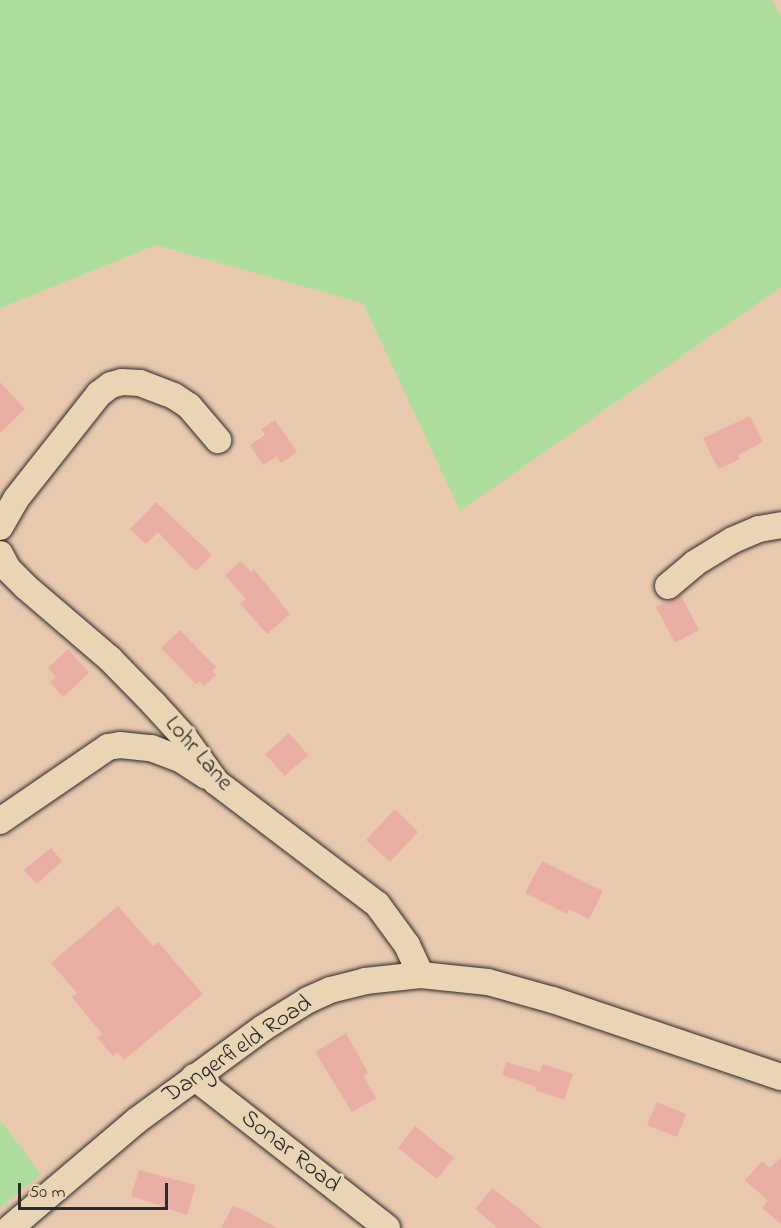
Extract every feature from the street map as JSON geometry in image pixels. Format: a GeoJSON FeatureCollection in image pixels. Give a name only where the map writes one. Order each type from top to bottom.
{"type":"FeatureCollection","features":[{"type":"Feature","properties":{"kind":"street"},"geometry":{"type":"LineString","coordinates":[[0,527],[16,499],[99,394],[111,385],[122,382],[140,383],[174,396],[189,406],[218,440]]}},
{"type":"Feature","properties":{"kind":"street"},"geometry":{"type":"LineString","coordinates":[[668,586],[695,563],[733,540],[759,529],[781,525]]}},
{"type":"Feature","properties":{"kind":"street","name":"Lohr Lane"},"geometry":{"type":"LineString","coordinates":[[0,554],[8,569],[26,587],[110,659],[154,704],[184,737],[216,782],[377,904],[407,945],[421,975]]}},
{"type":"Feature","properties":{"kind":"street"},"geometry":{"type":"LineString","coordinates":[[0,821],[98,752],[120,745],[138,746],[164,752],[216,782]]}},
{"type":"Feature","properties":{"kind":"street","name":"Dangerfield Road"},"geometry":{"type":"LineString","coordinates":[[10,1228],[136,1121],[263,1028],[308,1000],[330,990],[365,981],[421,975],[488,982],[553,1000],[781,1078]]}},
{"type":"Feature","properties":{"kind":"street","name":"Sonar Road"},"geometry":{"type":"LineString","coordinates":[[194,1077],[387,1228]]}},
{"type":"Feature","properties":{"kind":"green space"},"geometry":{"type":"Polygon","coordinates":[[[0,0],[771,0],[781,15],[781,287],[460,511],[363,303],[156,245],[0,308],[0,0]]]}},
{"type":"Feature","properties":{"kind":"green space"},"geometry":{"type":"Polygon","coordinates":[[[0,1120],[41,1174],[0,1208],[0,1120]]]}},
{"type":"Feature","properties":{"kind":"building"},"geometry":{"type":"Polygon","coordinates":[[[0,382],[25,409],[0,433],[0,382]]]}},
{"type":"Feature","properties":{"kind":"building"},"geometry":{"type":"Polygon","coordinates":[[[750,416],[763,442],[738,455],[740,459],[718,469],[703,438],[750,416]]]}},
{"type":"Feature","properties":{"kind":"building"},"geometry":{"type":"Polygon","coordinates":[[[275,420],[297,452],[281,463],[277,456],[263,465],[250,445],[265,435],[261,429],[275,420]]]}},
{"type":"Feature","properties":{"kind":"building"},"geometry":{"type":"Polygon","coordinates":[[[156,502],[212,555],[197,570],[194,570],[158,532],[146,544],[130,529],[156,502]]]}},
{"type":"Feature","properties":{"kind":"building"},"geometry":{"type":"Polygon","coordinates":[[[241,561],[251,572],[254,569],[290,614],[267,634],[240,604],[246,599],[225,575],[241,561]]]}},
{"type":"Feature","properties":{"kind":"building"},"geometry":{"type":"Polygon","coordinates":[[[681,595],[699,630],[675,643],[656,607],[681,595]]]}},
{"type":"Feature","properties":{"kind":"building"},"geometry":{"type":"Polygon","coordinates":[[[180,630],[216,667],[212,671],[216,675],[204,686],[200,681],[196,684],[161,648],[180,630]]]}},
{"type":"Feature","properties":{"kind":"building"},"geometry":{"type":"Polygon","coordinates":[[[68,649],[89,673],[63,697],[50,682],[56,677],[48,668],[68,649]]]}},
{"type":"Feature","properties":{"kind":"building"},"geometry":{"type":"Polygon","coordinates":[[[289,733],[308,755],[285,776],[265,754],[289,733]]]}},
{"type":"Feature","properties":{"kind":"building"},"geometry":{"type":"Polygon","coordinates":[[[395,809],[418,832],[390,862],[366,840],[395,809]]]}},
{"type":"Feature","properties":{"kind":"building"},"geometry":{"type":"Polygon","coordinates":[[[51,848],[62,861],[37,884],[24,870],[51,848]]]}},
{"type":"Feature","properties":{"kind":"building"},"geometry":{"type":"Polygon","coordinates":[[[542,861],[603,891],[589,919],[569,909],[567,914],[525,893],[542,861]]]}},
{"type":"Feature","properties":{"kind":"building"},"geometry":{"type":"Polygon","coordinates":[[[118,906],[153,946],[158,942],[203,994],[124,1060],[117,1052],[113,1056],[97,1038],[102,1034],[72,997],[77,993],[51,963],[118,906]]]}},
{"type":"Feature","properties":{"kind":"building"},"geometry":{"type":"Polygon","coordinates":[[[346,1033],[368,1073],[363,1076],[376,1098],[352,1112],[315,1052],[346,1033]]]}},
{"type":"Feature","properties":{"kind":"building"},"geometry":{"type":"Polygon","coordinates":[[[506,1062],[540,1072],[543,1064],[573,1074],[564,1100],[502,1075],[506,1062]]]}},
{"type":"Feature","properties":{"kind":"building"},"geometry":{"type":"Polygon","coordinates":[[[657,1102],[686,1114],[677,1137],[647,1125],[657,1102]]]}},
{"type":"Feature","properties":{"kind":"building"},"geometry":{"type":"Polygon","coordinates":[[[415,1126],[454,1158],[437,1179],[398,1148],[415,1126]]]}},
{"type":"Feature","properties":{"kind":"building"},"geometry":{"type":"Polygon","coordinates":[[[781,1157],[781,1224],[762,1208],[768,1201],[745,1180],[762,1161],[770,1168],[781,1157]]]}},
{"type":"Feature","properties":{"kind":"building"},"geometry":{"type":"Polygon","coordinates":[[[139,1170],[196,1185],[187,1215],[131,1196],[139,1170]]]}},
{"type":"Feature","properties":{"kind":"building"},"geometry":{"type":"Polygon","coordinates":[[[492,1188],[542,1228],[498,1228],[475,1209],[492,1188]]]}},
{"type":"Feature","properties":{"kind":"building"},"geometry":{"type":"Polygon","coordinates":[[[233,1206],[244,1210],[277,1228],[221,1228],[233,1206]]]}}]}
